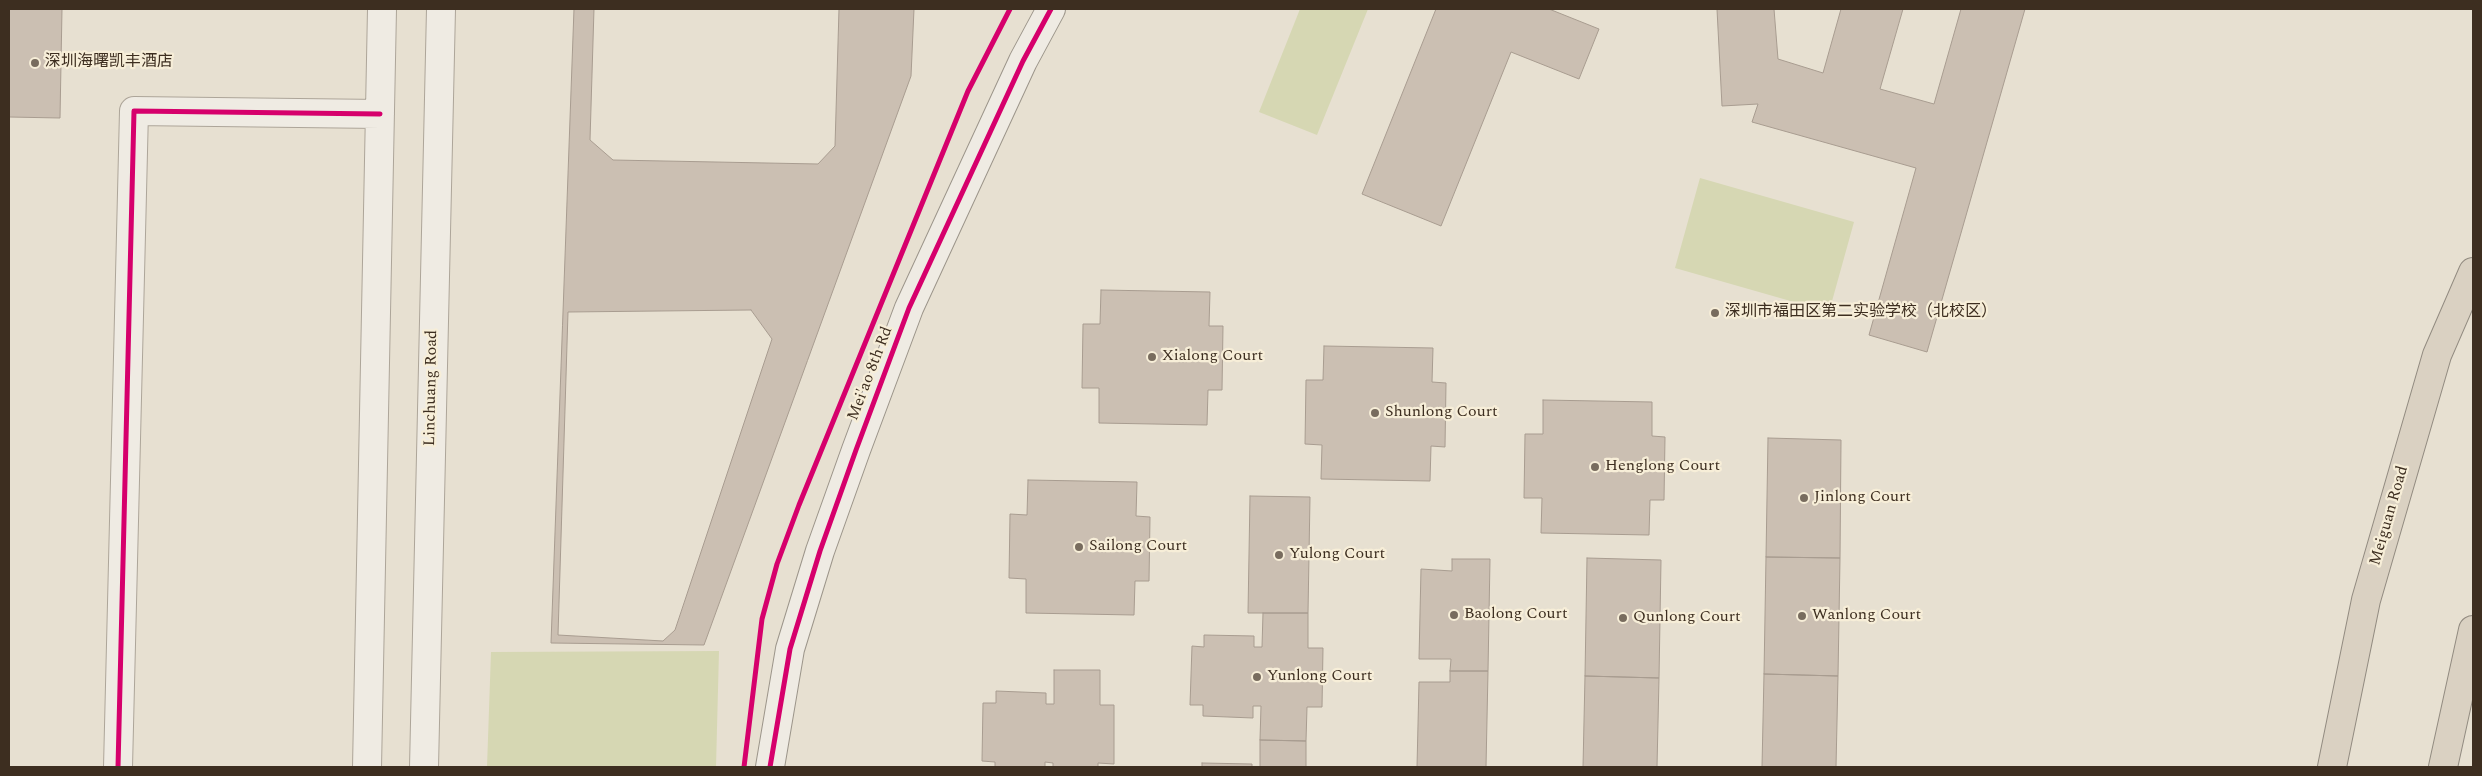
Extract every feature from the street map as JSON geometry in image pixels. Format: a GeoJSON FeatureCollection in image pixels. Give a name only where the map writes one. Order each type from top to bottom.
{"type":"FeatureCollection","features":[{"type":"Feature","properties":{"kind":"highway","name":"Meiguan Road"},"geometry":{"type":"LineString","coordinates":[[2332,767],[2366,600],[2437,355],[2473,272]]}},
{"type":"Feature","properties":{"kind":"highway"},"geometry":{"type":"LineString","coordinates":[[2443,767],[2473,630]]}},
{"type":"Feature","properties":{"kind":"highway"},"geometry":{"type":"LineString","coordinates":[[2447,767],[2451,729]]}},
{"type":"Feature","properties":{"kind":"street"},"geometry":{"type":"LineString","coordinates":[[367,767],[382,9]]}},
{"type":"Feature","properties":{"kind":"street","name":"Linchuang Road"},"geometry":{"type":"LineString","coordinates":[[424,767],[441,9]]}},
{"type":"Feature","properties":{"kind":"street","name":"Mei'ao 8th Rd"},"geometry":{"type":"LineString","coordinates":[[770,767],[790,649],[820,551],[859,441],[909,308],[1023,61],[1051,9]]}},
{"type":"Feature","properties":{"kind":"street"},"geometry":{"type":"LineString","coordinates":[[118,767],[134,111],[380,114]]}},
{"type":"Feature","properties":{"kind":"green space"},"geometry":{"type":"Polygon","coordinates":[[[1300,9],[1368,9],[1317,135],[1259,112],[1300,9]]]}},
{"type":"Feature","properties":{"kind":"green space"},"geometry":{"type":"Polygon","coordinates":[[[1700,178],[1854,222],[1829,312],[1675,268],[1700,178]]]}},
{"type":"Feature","properties":{"kind":"green space"},"geometry":{"type":"Polygon","coordinates":[[[719,651],[716,767],[487,767],[491,652],[719,651]]]}},
{"type":"Feature","properties":{"kind":"building","name":"深圳海曙凯丰酒店"},"geometry":{"type":"Polygon","coordinates":[[[9,9],[62,9],[60,118],[9,117],[9,9]]]}},
{"type":"Feature","properties":{"kind":"building"},"geometry":{"type":"Polygon","coordinates":[[[574,9],[914,9],[911,76],[704,645],[551,643],[574,9]]]}},
{"type":"Feature","properties":{"kind":"building"},"geometry":{"type":"Polygon","coordinates":[[[594,9],[839,9],[835,146],[818,164],[613,160],[590,140],[594,9]]]}},
{"type":"Feature","properties":{"kind":"building"},"geometry":{"type":"Polygon","coordinates":[[[1436,9],[1549,9],[1599,29],[1579,79],[1511,52],[1441,226],[1362,194],[1436,9]]]}},
{"type":"Feature","properties":{"kind":"building"},"geometry":{"type":"Polygon","coordinates":[[[1717,9],[1774,9],[1778,59],[1823,73],[1841,9],[1903,9],[1880,89],[1934,104],[1961,9],[2025,9],[1927,352],[1869,335],[1916,168],[1752,122],[1758,104],[1722,106],[1717,9]]]}},
{"type":"Feature","properties":{"kind":"building","name":"Xialong Court"},"geometry":{"type":"Polygon","coordinates":[[[1101,290],[1210,292],[1209,326],[1223,326],[1222,390],[1208,390],[1207,425],[1099,423],[1099,388],[1082,388],[1083,324],[1100,324],[1101,290]]]}},
{"type":"Feature","properties":{"kind":"building"},"geometry":{"type":"Polygon","coordinates":[[[751,310],[772,339],[675,630],[663,641],[558,635],[568,312],[751,310]]]}},
{"type":"Feature","properties":{"kind":"building","name":"Shunlong Court"},"geometry":{"type":"Polygon","coordinates":[[[1324,346],[1433,348],[1432,382],[1446,383],[1445,447],[1431,446],[1430,481],[1321,479],[1322,445],[1305,444],[1306,380],[1323,380],[1324,346]]]}},
{"type":"Feature","properties":{"kind":"building","name":"Henglong Court"},"geometry":{"type":"Polygon","coordinates":[[[1543,400],[1652,402],[1652,436],[1665,437],[1664,500],[1650,500],[1649,535],[1541,533],[1542,498],[1524,498],[1525,434],[1543,434],[1543,400]]]}},
{"type":"Feature","properties":{"kind":"building","name":"Jinlong Court"},"geometry":{"type":"Polygon","coordinates":[[[1768,438],[1841,440],[1840,558],[1766,557],[1768,438]]]}},
{"type":"Feature","properties":{"kind":"building","name":"Sailong Court"},"geometry":{"type":"Polygon","coordinates":[[[1028,480],[1137,482],[1136,516],[1150,517],[1149,581],[1135,581],[1134,615],[1026,613],[1026,579],[1009,578],[1010,514],[1027,515],[1028,480]]]}},
{"type":"Feature","properties":{"kind":"building","name":"Yulong Court"},"geometry":{"type":"Polygon","coordinates":[[[1250,496],[1310,497],[1308,613],[1248,613],[1250,496]]]}},
{"type":"Feature","properties":{"kind":"building","name":"Wanlong Court"},"geometry":{"type":"Polygon","coordinates":[[[1766,557],[1840,558],[1838,676],[1764,674],[1766,557]]]}},
{"type":"Feature","properties":{"kind":"building","name":"Qunlong Court"},"geometry":{"type":"Polygon","coordinates":[[[1587,558],[1661,560],[1659,678],[1585,676],[1587,558]]]}},
{"type":"Feature","properties":{"kind":"building","name":"Baolong Court"},"geometry":{"type":"Polygon","coordinates":[[[1452,559],[1490,559],[1488,671],[1450,671],[1451,659],[1419,659],[1421,569],[1452,571],[1452,559]]]}},
{"type":"Feature","properties":{"kind":"building","name":"Yunlong Court"},"geometry":{"type":"Polygon","coordinates":[[[1263,613],[1308,613],[1308,648],[1323,648],[1322,707],[1307,707],[1306,741],[1260,740],[1261,706],[1253,706],[1253,718],[1203,716],[1203,705],[1190,705],[1192,646],[1204,647],[1204,635],[1254,636],[1254,647],[1262,647],[1263,613]]]}},
{"type":"Feature","properties":{"kind":"building"},"geometry":{"type":"Polygon","coordinates":[[[1054,670],[1100,670],[1100,705],[1114,705],[1114,764],[1098,763],[1098,767],[1053,767],[1053,763],[1045,762],[1045,767],[995,767],[995,762],[982,761],[983,703],[996,703],[996,691],[1046,693],[1046,704],[1054,704],[1054,670]]]}},
{"type":"Feature","properties":{"kind":"building"},"geometry":{"type":"Polygon","coordinates":[[[1450,671],[1488,671],[1486,767],[1417,767],[1419,682],[1450,682],[1450,671]]]}},
{"type":"Feature","properties":{"kind":"building"},"geometry":{"type":"Polygon","coordinates":[[[1764,674],[1838,676],[1836,767],[1762,767],[1764,674]]]}},
{"type":"Feature","properties":{"kind":"building"},"geometry":{"type":"Polygon","coordinates":[[[1585,676],[1659,678],[1657,767],[1583,767],[1585,676]]]}},
{"type":"Feature","properties":{"kind":"building"},"geometry":{"type":"Polygon","coordinates":[[[1260,740],[1306,741],[1306,767],[1260,767],[1260,740]]]}},
{"type":"Feature","properties":{"kind":"building"},"geometry":{"type":"Polygon","coordinates":[[[1202,763],[1252,764],[1252,767],[1202,767],[1202,763]]]}},
{"type":"Feature","properties":{"kind":"cycle path"},"geometry":{"type":"LineString","coordinates":[[744,767],[762,619],[777,564],[799,505],[968,91],[1010,9]]}},
{"type":"Feature","properties":{"kind":"cycle path"},"geometry":{"type":"LineString","coordinates":[[770,767],[790,649],[820,551],[856,450],[909,308],[1023,61],[1051,9]]}},
{"type":"Feature","properties":{"kind":"cycle path"},"geometry":{"type":"LineString","coordinates":[[118,767],[134,111],[380,114]]}},
{"type":"Feature","properties":{"kind":"place","name":"深圳海曙凯丰酒店"},"geometry":{"type":"Point","coordinates":[35,63]}},
{"type":"Feature","properties":{"kind":"place","name":"深圳市福田区第二实验学校（北校区）"},"geometry":{"type":"Point","coordinates":[1715,313]}},
{"type":"Feature","properties":{"kind":"place","name":"Xialong Court"},"geometry":{"type":"Point","coordinates":[1152,357]}},
{"type":"Feature","properties":{"kind":"place","name":"Shunlong Court"},"geometry":{"type":"Point","coordinates":[1375,413]}},
{"type":"Feature","properties":{"kind":"place","name":"Henglong Court"},"geometry":{"type":"Point","coordinates":[1595,467]}},
{"type":"Feature","properties":{"kind":"place","name":"Jinlong Court"},"geometry":{"type":"Point","coordinates":[1804,498]}},
{"type":"Feature","properties":{"kind":"place","name":"Sailong Court"},"geometry":{"type":"Point","coordinates":[1079,547]}},
{"type":"Feature","properties":{"kind":"place","name":"Yulong Court"},"geometry":{"type":"Point","coordinates":[1279,555]}},
{"type":"Feature","properties":{"kind":"place","name":"Baolong Court"},"geometry":{"type":"Point","coordinates":[1454,615]}},
{"type":"Feature","properties":{"kind":"place","name":"Wanlong Court"},"geometry":{"type":"Point","coordinates":[1802,616]}},
{"type":"Feature","properties":{"kind":"place","name":"Qunlong Court"},"geometry":{"type":"Point","coordinates":[1623,618]}},
{"type":"Feature","properties":{"kind":"place","name":"Yunlong Court"},"geometry":{"type":"Point","coordinates":[1257,677]}}]}
